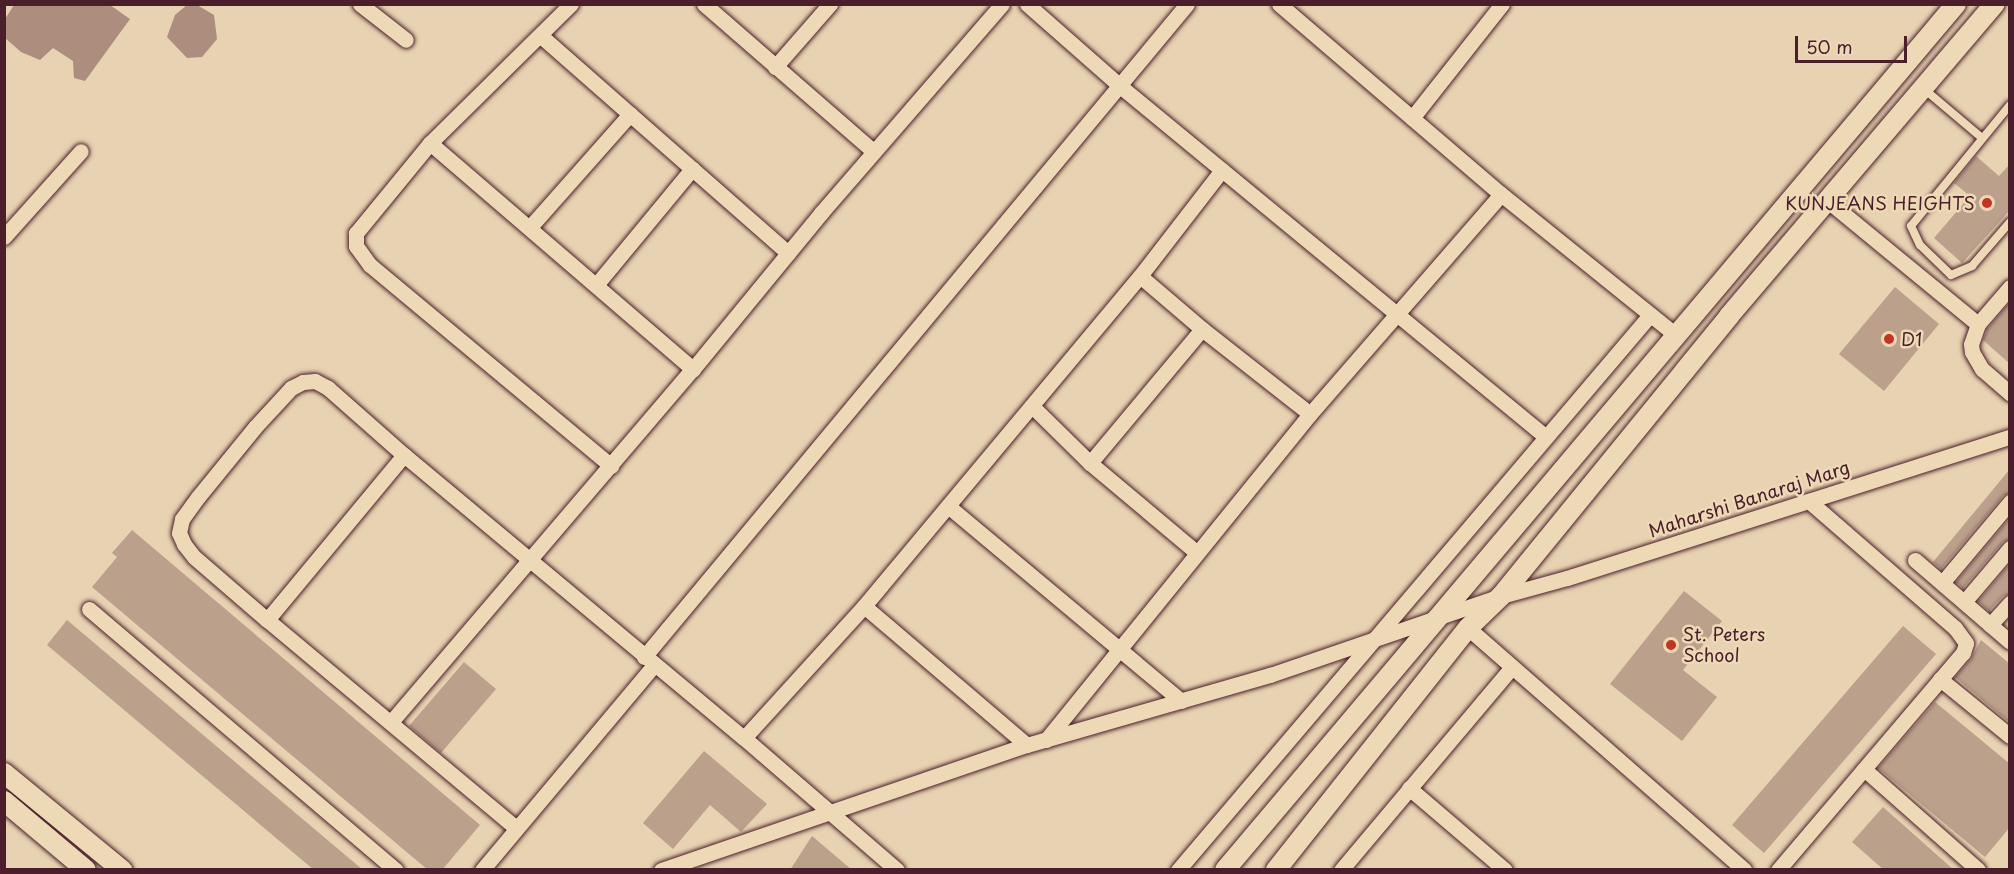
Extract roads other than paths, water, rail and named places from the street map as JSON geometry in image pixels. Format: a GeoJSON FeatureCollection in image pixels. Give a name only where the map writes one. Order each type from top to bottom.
{"type":"FeatureCollection","features":[{"type":"Feature","properties":{"kind":"street"},"geometry":{"type":"LineString","coordinates":[[360,4],[406,40]]}},
{"type":"Feature","properties":{"kind":"street"},"geometry":{"type":"LineString","coordinates":[[571,4],[430,143],[356,233],[356,246],[359,253],[611,466]]}},
{"type":"Feature","properties":{"kind":"street"},"geometry":{"type":"LineString","coordinates":[[775,67],[830,4]]}},
{"type":"Feature","properties":{"kind":"street"},"geometry":{"type":"LineString","coordinates":[[392,722],[693,369],[788,253],[1002,4]]}},
{"type":"Feature","properties":{"kind":"street"},"geometry":{"type":"LineString","coordinates":[[1027,4],[1120,86],[1546,437]]}},
{"type":"Feature","properties":{"kind":"street"},"geometry":{"type":"LineString","coordinates":[[482,870],[960,274],[1187,4]]}},
{"type":"Feature","properties":{"kind":"street"},"geometry":{"type":"LineString","coordinates":[[1279,4],[1501,194],[1677,336]]}},
{"type":"Feature","properties":{"kind":"street"},"geometry":{"type":"LineString","coordinates":[[1412,118],[1502,4]]}},
{"type":"Feature","properties":{"kind":"street"},"geometry":{"type":"LineString","coordinates":[[1226,870],[1956,4]]}},
{"type":"Feature","properties":{"kind":"street"},"geometry":{"type":"LineString","coordinates":[[1276,870],[1468,628],[1501,596],[1729,316],[1995,4]]}},
{"type":"Feature","properties":{"kind":"street"},"geometry":{"type":"LineString","coordinates":[[714,8],[775,67],[874,152]]}},
{"type":"Feature","properties":{"kind":"street"},"geometry":{"type":"LineString","coordinates":[[541,36],[788,253]]}},
{"type":"Feature","properties":{"kind":"street"},"geometry":{"type":"LineString","coordinates":[[530,227],[630,114]]}},
{"type":"Feature","properties":{"kind":"street"},"geometry":{"type":"LineString","coordinates":[[430,143],[693,369]]}},
{"type":"Feature","properties":{"kind":"street"},"geometry":{"type":"LineString","coordinates":[[6,233],[81,151]]}},
{"type":"Feature","properties":{"kind":"street"},"geometry":{"type":"LineString","coordinates":[[596,285],[692,169]]}},
{"type":"Feature","properties":{"kind":"street"},"geometry":{"type":"LineString","coordinates":[[744,738],[864,606],[1140,276],[1222,170]]}},
{"type":"Feature","properties":{"kind":"street"},"geometry":{"type":"LineString","coordinates":[[1046,740],[1310,414],[1395,313],[1501,194]]}},
{"type":"Feature","properties":{"kind":"street"},"geometry":{"type":"LineString","coordinates":[[1828,201],[1978,324]]}},
{"type":"Feature","properties":{"kind":"street"},"geometry":{"type":"LineString","coordinates":[[1140,276],[1202,329],[1310,414]]}},
{"type":"Feature","properties":{"kind":"street"},"geometry":{"type":"LineString","coordinates":[[2010,287],[1978,324],[1972,336],[1972,352],[1982,369],[2010,393]]}},
{"type":"Feature","properties":{"kind":"street"},"geometry":{"type":"LineString","coordinates":[[1178,870],[1650,315]]}},
{"type":"Feature","properties":{"kind":"street"},"geometry":{"type":"LineString","coordinates":[[1090,463],[1202,329]]}},
{"type":"Feature","properties":{"kind":"street"},"geometry":{"type":"LineString","coordinates":[[516,828],[194,557],[179,533],[188,512],[255,427],[291,388],[303,382],[315,381],[328,388],[404,455],[744,738],[897,870]]}},
{"type":"Feature","properties":{"kind":"street"},"geometry":{"type":"LineString","coordinates":[[1032,406],[1090,463],[1196,552]]}},
{"type":"Feature","properties":{"kind":"street","name":"Maharshi Banaraj Marg"},"geometry":{"type":"LineString","coordinates":[[662,870],[683,867],[1027,745],[1270,675],[1501,596],[2010,437]]}},
{"type":"Feature","properties":{"kind":"street"},"geometry":{"type":"LineString","coordinates":[[267,620],[404,455]]}},
{"type":"Feature","properties":{"kind":"street"},"geometry":{"type":"LineString","coordinates":[[1778,870],[1963,653],[1966,643],[1963,636],[1809,501]]}},
{"type":"Feature","properties":{"kind":"street"},"geometry":{"type":"LineString","coordinates":[[1942,583],[2010,502]]}},
{"type":"Feature","properties":{"kind":"street"},"geometry":{"type":"LineString","coordinates":[[948,506],[1181,701]]}},
{"type":"Feature","properties":{"kind":"street"},"geometry":{"type":"LineString","coordinates":[[1964,602],[2010,548]]}},
{"type":"Feature","properties":{"kind":"street"},"geometry":{"type":"LineString","coordinates":[[1915,560],[2010,642]]}},
{"type":"Feature","properties":{"kind":"street"},"geometry":{"type":"LineString","coordinates":[[1990,625],[2010,603]]}},
{"type":"Feature","properties":{"kind":"street"},"geometry":{"type":"LineString","coordinates":[[864,606],[1027,745]]}},
{"type":"Feature","properties":{"kind":"street"},"geometry":{"type":"LineString","coordinates":[[89,609],[396,870]]}},
{"type":"Feature","properties":{"kind":"street"},"geometry":{"type":"LineString","coordinates":[[1468,628],[1744,870]]}},
{"type":"Feature","properties":{"kind":"street"},"geometry":{"type":"LineString","coordinates":[[1341,870],[1512,667]]}},
{"type":"Feature","properties":{"kind":"street"},"geometry":{"type":"LineString","coordinates":[[1940,680],[2010,736]]}},
{"type":"Feature","properties":{"kind":"street"},"geometry":{"type":"LineString","coordinates":[[1864,769],[1978,870]]}},
{"type":"Feature","properties":{"kind":"street"},"geometry":{"type":"LineString","coordinates":[[4,773],[122,870]]}},
{"type":"Feature","properties":{"kind":"street"},"geometry":{"type":"LineString","coordinates":[[1409,788],[1505,870]]}},
{"type":"Feature","properties":{"kind":"street"},"geometry":{"type":"LineString","coordinates":[[4,801],[86,870]]}},
{"type":"Feature","properties":{"kind":"lane"},"geometry":{"type":"LineString","coordinates":[[1924,89],[1982,138]]}},
{"type":"Feature","properties":{"kind":"lane"},"geometry":{"type":"LineString","coordinates":[[2010,105],[1911,226],[1920,245],[1950,275],[1972,266],[2010,222]]}},
{"type":"Feature","properties":{"kind":"place","name":"KUNJEANS HEIGHTS"},"geometry":{"type":"Point","coordinates":[1987,203]}},
{"type":"Feature","properties":{"kind":"place","name":"D1"},"geometry":{"type":"Point","coordinates":[1889,339]}},
{"type":"Feature","properties":{"kind":"place","name":"St. Peters School"},"geometry":{"type":"Point","coordinates":[1671,645]}}]}
